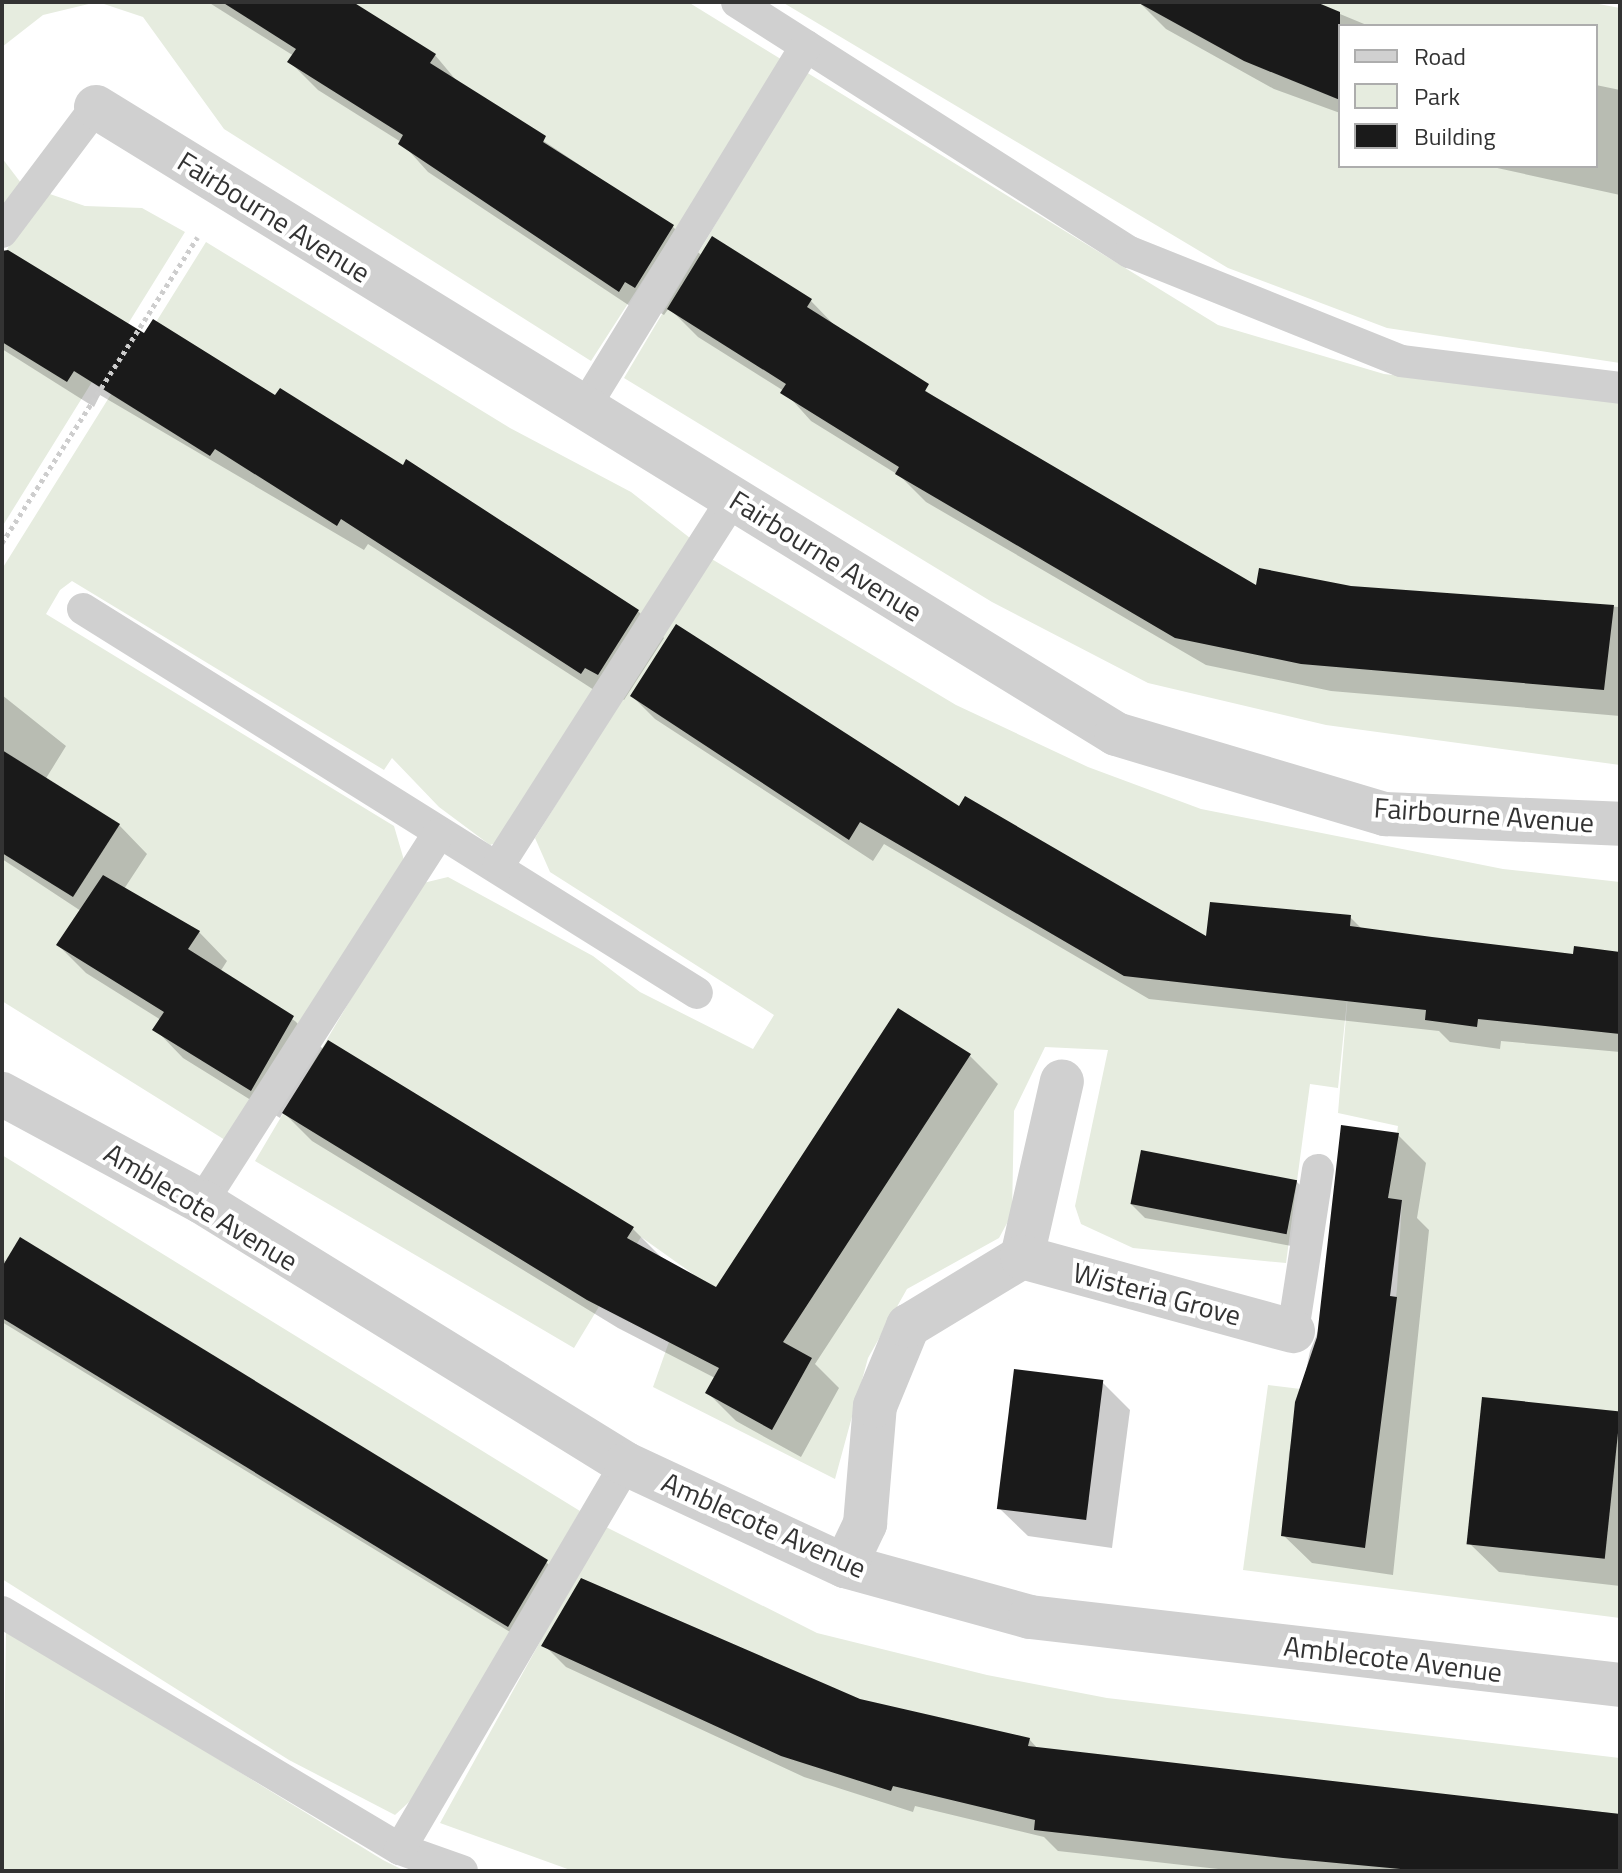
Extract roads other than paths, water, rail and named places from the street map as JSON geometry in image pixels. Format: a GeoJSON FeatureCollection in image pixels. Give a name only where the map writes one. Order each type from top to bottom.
{"type":"FeatureCollection","features":[{"type":"Feature","properties":{"kind":"street","name":"Fairbourne Avenue"},"geometry":{"type":"LineString","coordinates":[[96,107],[583,410],[1116,734],[1385,814],[1620,824]]}},
{"type":"Feature","properties":{"kind":"street"},"geometry":{"type":"LineString","coordinates":[[845,1566],[865,1524],[875,1406],[908,1326],[1022,1257],[1062,1081]]}},
{"type":"Feature","properties":{"kind":"street","name":"Amblecote Avenue"},"geometry":{"type":"LineString","coordinates":[[2,1094],[202,1202],[626,1464],[845,1566],[1030,1617],[1620,1685]]}},
{"type":"Feature","properties":{"kind":"street","name":"Wisteria Grove"},"geometry":{"type":"LineString","coordinates":[[1022,1257],[1293,1331]]}},
{"type":"Feature","properties":{"kind":"lane"},"geometry":{"type":"LineString","coordinates":[[737,2],[1130,252],[1401,361],[1620,388]]}},
{"type":"Feature","properties":{"kind":"lane"},"geometry":{"type":"LineString","coordinates":[[583,410],[806,46]]}},
{"type":"Feature","properties":{"kind":"lane"},"geometry":{"type":"LineString","coordinates":[[2,232],[96,107]]}},
{"type":"Feature","properties":{"kind":"lane"},"geometry":{"type":"LineString","coordinates":[[498,866],[733,499]]}},
{"type":"Feature","properties":{"kind":"lane"},"geometry":{"type":"LineString","coordinates":[[83,609],[438,834],[498,866],[697,993]]}},
{"type":"Feature","properties":{"kind":"lane"},"geometry":{"type":"LineString","coordinates":[[202,1202],[438,834]]}},
{"type":"Feature","properties":{"kind":"lane"},"geometry":{"type":"LineString","coordinates":[[1293,1331],[1318,1170]]}},
{"type":"Feature","properties":{"kind":"lane"},"geometry":{"type":"LineString","coordinates":[[400,1849],[626,1464]]}},
{"type":"Feature","properties":{"kind":"lane"},"geometry":{"type":"LineString","coordinates":[[2,1612],[400,1849],[462,1871]]}}]}
